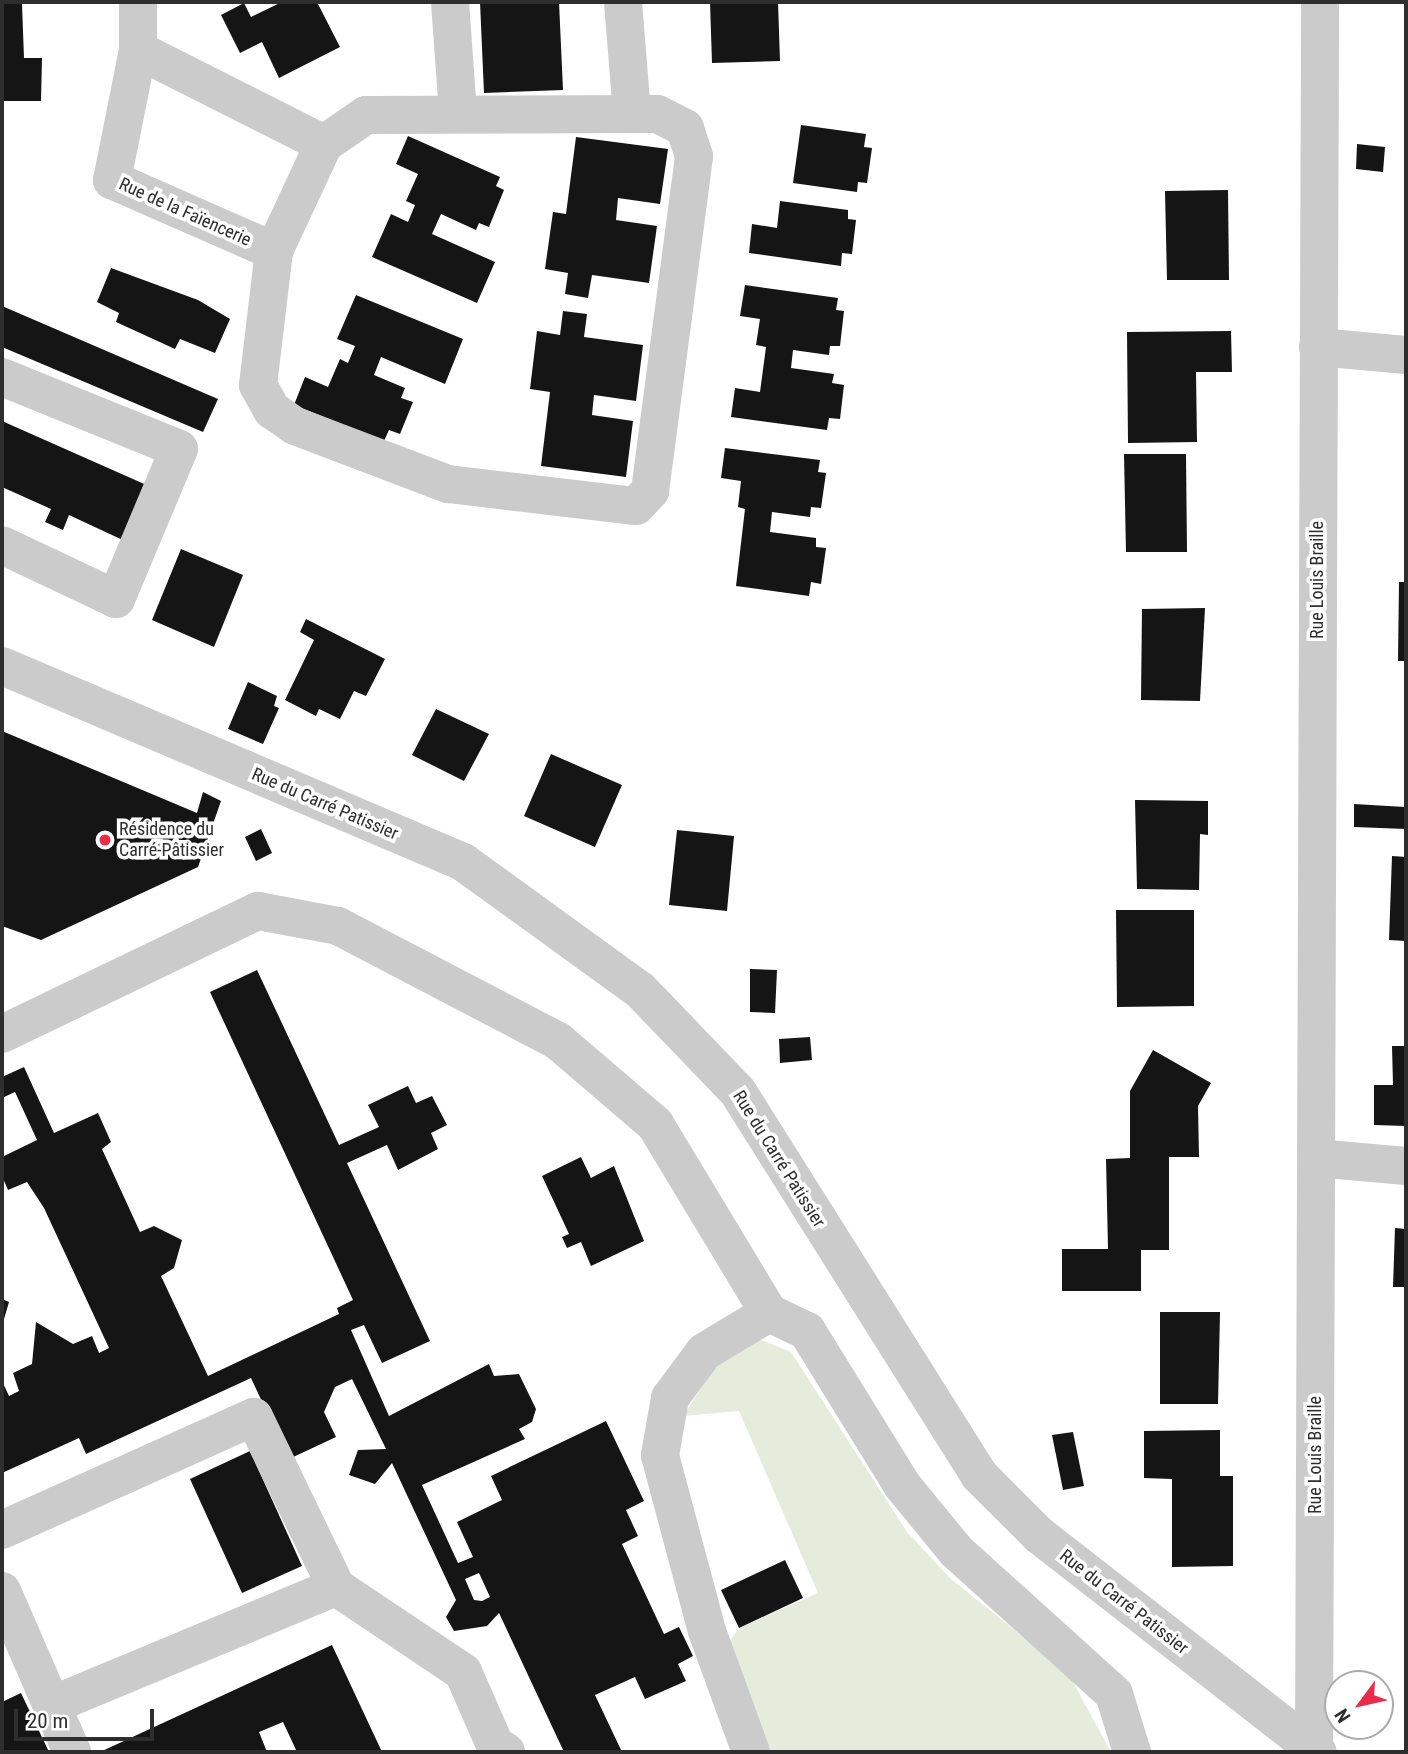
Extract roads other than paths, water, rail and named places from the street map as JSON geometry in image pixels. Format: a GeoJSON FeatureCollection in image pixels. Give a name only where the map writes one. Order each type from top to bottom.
{"type":"FeatureCollection","features":[{"type":"Feature","properties":{"kind":"street","name":"Rue de la Faïencerie"},"geometry":{"type":"LineString","coordinates":[[138,2],[138,50],[112,180],[274,251],[324,144]]}},
{"type":"Feature","properties":{"kind":"street"},"geometry":{"type":"LineString","coordinates":[[450,2],[458,114]]}},
{"type":"Feature","properties":{"kind":"street"},"geometry":{"type":"LineString","coordinates":[[623,2],[632,114]]}},
{"type":"Feature","properties":{"kind":"street","name":"Rue Louis Braille"},"geometry":{"type":"LineString","coordinates":[[1316,1752],[1320,2]]}},
{"type":"Feature","properties":{"kind":"street"},"geometry":{"type":"LineString","coordinates":[[138,50],[324,144],[366,115],[657,114],[685,128],[694,156],[650,491],[636,506],[448,484],[295,426],[272,410],[258,385],[274,251]]}},
{"type":"Feature","properties":{"kind":"street"},"geometry":{"type":"LineString","coordinates":[[1318,347],[1406,355]]}},
{"type":"Feature","properties":{"kind":"street"},"geometry":{"type":"LineString","coordinates":[[2,377],[179,449],[116,599],[2,545]]}},
{"type":"Feature","properties":{"kind":"street","name":"Rue du Carré Patissier"},"geometry":{"type":"LineString","coordinates":[[2,666],[463,862],[640,990],[738,1092],[979,1475],[1039,1535],[1316,1752]]}},
{"type":"Feature","properties":{"kind":"street"},"geometry":{"type":"LineString","coordinates":[[2,1034],[258,911],[338,926],[558,1041],[655,1124],[769,1313],[807,1331],[902,1485],[956,1551],[1114,1694],[1132,1752]]}},
{"type":"Feature","properties":{"kind":"street"},"geometry":{"type":"LineString","coordinates":[[1316,1158],[1406,1166]]}},
{"type":"Feature","properties":{"kind":"street"},"geometry":{"type":"LineString","coordinates":[[751,1752],[707,1632],[660,1455],[670,1398],[704,1353],[769,1313]]}},
{"type":"Feature","properties":{"kind":"street"},"geometry":{"type":"LineString","coordinates":[[2,1530],[254,1417],[336,1587],[463,1672],[495,1745],[506,1752]]}},
{"type":"Feature","properties":{"kind":"street"},"geometry":{"type":"LineString","coordinates":[[52,1705],[336,1587]]}},
{"type":"Feature","properties":{"kind":"street"},"geometry":{"type":"LineString","coordinates":[[6,1611],[72,1752]]}},
{"type":"Feature","properties":{"kind":"place","name":"Résidence du Carré-Pâtissier"},"geometry":{"type":"Point","coordinates":[105,840]}}]}
